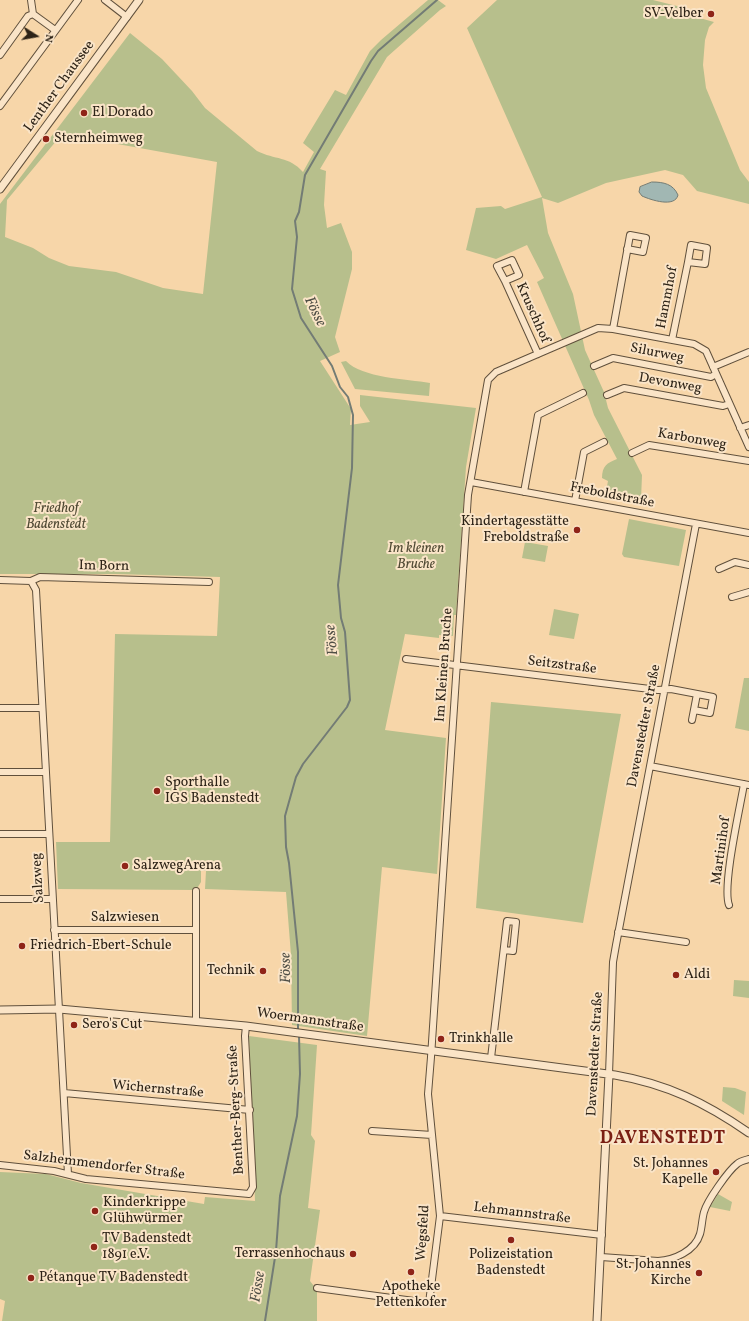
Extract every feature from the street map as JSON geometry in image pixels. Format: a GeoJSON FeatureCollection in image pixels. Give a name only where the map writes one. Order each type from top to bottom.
{"type":"FeatureCollection","features":[{"type":"Feature","properties":{"kind":"street"},"geometry":{"type":"LineString","coordinates":[[32,0],[33,14],[55,30]]}},
{"type":"Feature","properties":{"kind":"street"},"geometry":{"type":"LineString","coordinates":[[0,106],[78,0]]}},
{"type":"Feature","properties":{"kind":"street"},"geometry":{"type":"LineString","coordinates":[[105,0],[127,17]]}},
{"type":"Feature","properties":{"kind":"street","name":"Lenther Chaussee"},"geometry":{"type":"LineString","coordinates":[[0,189],[140,0]]}},
{"type":"Feature","properties":{"kind":"street"},"geometry":{"type":"LineString","coordinates":[[0,55],[28,16],[33,14]]}},
{"type":"Feature","properties":{"kind":"street"},"geometry":{"type":"LineString","coordinates":[[612,329],[628,249]]}},
{"type":"Feature","properties":{"kind":"street","name":"Hammhof"},"geometry":{"type":"LineString","coordinates":[[672,340],[688,262]]}},
{"type":"Feature","properties":{"kind":"street","name":"Kruschhof"},"geometry":{"type":"LineString","coordinates":[[505,281],[538,354]]}},
{"type":"Feature","properties":{"kind":"street","name":"Im Kleinen Bruche"},"geometry":{"type":"LineString","coordinates":[[431,1050],[468,495],[488,380],[496,372],[598,328],[612,329],[694,344],[702,347],[706,351],[749,447]]}},
{"type":"Feature","properties":{"kind":"street"},"geometry":{"type":"LineString","coordinates":[[713,367],[749,352]]}},
{"type":"Feature","properties":{"kind":"street","name":"Silurweg"},"geometry":{"type":"LineString","coordinates":[[594,366],[613,358],[711,376],[716,374]]}},
{"type":"Feature","properties":{"kind":"street","name":"Devonweg"},"geometry":{"type":"LineString","coordinates":[[607,395],[624,388],[723,406],[729,404]]}},
{"type":"Feature","properties":{"kind":"street"},"geometry":{"type":"LineString","coordinates":[[524,492],[538,414],[583,393]]}},
{"type":"Feature","properties":{"kind":"street"},"geometry":{"type":"LineString","coordinates":[[740,428],[749,425]]}},
{"type":"Feature","properties":{"kind":"street"},"geometry":{"type":"LineString","coordinates":[[575,501],[584,452],[604,442]]}},
{"type":"Feature","properties":{"kind":"street","name":"Karbonweg"},"geometry":{"type":"LineString","coordinates":[[632,453],[649,444],[749,461]]}},
{"type":"Feature","properties":{"kind":"street","name":"Freboldstraße"},"geometry":{"type":"LineString","coordinates":[[471,482],[749,533]]}},
{"type":"Feature","properties":{"kind":"street","name":"Davenstedter Straße"},"geometry":{"type":"LineString","coordinates":[[598,1321],[612,1074],[613,962],[696,524]]}},
{"type":"Feature","properties":{"kind":"street"},"geometry":{"type":"LineString","coordinates":[[719,569],[735,562],[749,565]]}},
{"type":"Feature","properties":{"kind":"street","name":"Im Born"},"geometry":{"type":"LineString","coordinates":[[0,580],[31,581],[40,578],[209,582]]}},
{"type":"Feature","properties":{"kind":"street","name":"Salzweg"},"geometry":{"type":"LineString","coordinates":[[31,581],[36,590],[48,834],[68,1174]]}},
{"type":"Feature","properties":{"kind":"street"},"geometry":{"type":"LineString","coordinates":[[732,598],[749,592]]}},
{"type":"Feature","properties":{"kind":"street","name":"Seitzstraße"},"geometry":{"type":"LineString","coordinates":[[406,659],[658,690],[665,689],[713,697],[710,713],[694,710]]}},
{"type":"Feature","properties":{"kind":"street"},"geometry":{"type":"LineString","coordinates":[[692,720],[697,694]]}},
{"type":"Feature","properties":{"kind":"street"},"geometry":{"type":"LineString","coordinates":[[0,708],[42,708]]}},
{"type":"Feature","properties":{"kind":"street","name":"Martinihof"},"geometry":{"type":"LineString","coordinates":[[650,766],[747,784],[742,800],[729,879],[727,898],[729,905]]}},
{"type":"Feature","properties":{"kind":"street"},"geometry":{"type":"LineString","coordinates":[[0,772],[45,772]]}},
{"type":"Feature","properties":{"kind":"street","name":"Martinihof"},"geometry":{"type":"LineString","coordinates":[[742,800],[749,801]]}},
{"type":"Feature","properties":{"kind":"street"},"geometry":{"type":"LineString","coordinates":[[0,834],[48,834]]}},
{"type":"Feature","properties":{"kind":"street"},"geometry":{"type":"LineString","coordinates":[[196,891],[196,1021]]}},
{"type":"Feature","properties":{"kind":"street"},"geometry":{"type":"LineString","coordinates":[[0,899],[52,899]]}},
{"type":"Feature","properties":{"kind":"street"},"geometry":{"type":"LineString","coordinates":[[491,1058],[507,921],[516,922],[513,951],[504,950]]}},
{"type":"Feature","properties":{"kind":"street","name":"Salzwiesen"},"geometry":{"type":"LineString","coordinates":[[54,930],[196,930]]}},
{"type":"Feature","properties":{"kind":"street"},"geometry":{"type":"LineString","coordinates":[[618,932],[686,942]]}},
{"type":"Feature","properties":{"kind":"street","name":"Woermannstraße"},"geometry":{"type":"LineString","coordinates":[[0,1010],[59,1009],[246,1026],[612,1074],[659,1084],[681,1093],[708,1106],[749,1133]]}},
{"type":"Feature","properties":{"kind":"street","name":"Benther-Berg-Straße"},"geometry":{"type":"LineString","coordinates":[[246,1026],[245,1036],[253,1187],[251,1192]]}},
{"type":"Feature","properties":{"kind":"street","name":"Wegsfeld"},"geometry":{"type":"LineString","coordinates":[[317,1288],[430,1303],[440,1216],[428,1094],[431,1050]]}},
{"type":"Feature","properties":{"kind":"street","name":"Wichernstraße"},"geometry":{"type":"LineString","coordinates":[[64,1093],[250,1110]]}},
{"type":"Feature","properties":{"kind":"street"},"geometry":{"type":"LineString","coordinates":[[372,1130],[432,1135]]}},
{"type":"Feature","properties":{"kind":"street"},"geometry":{"type":"LineString","coordinates":[[601,1257],[666,1261],[686,1252],[692,1247],[700,1235],[704,1212],[711,1197],[738,1163],[749,1159]]}},
{"type":"Feature","properties":{"kind":"street","name":"Salzhemmendorfer Straße"},"geometry":{"type":"LineString","coordinates":[[0,1165],[68,1174],[86,1179],[245,1195],[251,1192]]}},
{"type":"Feature","properties":{"kind":"street","name":"Lehmannstraße"},"geometry":{"type":"LineString","coordinates":[[440,1216],[602,1235]]}},
{"type":"Feature","properties":{"kind":"green space"},"geometry":{"type":"Polygon","coordinates":[[[428,0],[438,0],[446,6],[387,57],[320,169],[326,171],[324,205],[327,228],[341,223],[352,252],[352,269],[335,337],[340,352],[320,361],[351,409],[350,425],[370,422],[360,406],[360,395],[476,408],[466,467],[456,615],[454,615],[453,636],[439,635],[439,638],[405,634],[385,730],[446,738],[437,874],[382,867],[367,1036],[292,1025],[291,955],[286,892],[205,889],[206,871],[201,870],[201,882],[196,890],[58,889],[56,842],[110,842],[115,634],[217,636],[220,577],[115,574],[0,574],[0,204],[130,33],[162,59],[192,91],[205,108],[257,151],[292,163],[303,172],[314,152],[303,143],[335,90],[346,95],[370,51],[428,0]],[[62,134],[7,200],[5,237],[33,248],[49,258],[69,266],[116,272],[163,288],[203,294],[217,162],[62,134]]]}},
{"type":"Feature","properties":{"kind":"green space"},"geometry":{"type":"Polygon","coordinates":[[[497,0],[653,0],[697,11],[696,17],[714,22],[709,27],[705,40],[703,65],[706,88],[740,170],[749,182],[749,204],[697,191],[683,175],[665,170],[606,183],[558,203],[542,198],[548,233],[573,294],[585,350],[604,392],[608,408],[642,475],[641,500],[625,501],[605,497],[608,481],[602,478],[603,471],[610,462],[617,459],[594,415],[589,400],[537,282],[544,278],[527,245],[496,259],[466,250],[476,208],[501,206],[505,209],[542,197],[467,28],[497,0]]]}},
{"type":"Feature","properties":{"kind":"green space"},"geometry":{"type":"Polygon","coordinates":[[[346,361],[353,367],[385,377],[430,383],[429,396],[355,389],[341,362],[346,361]]]}},
{"type":"Feature","properties":{"kind":"green space"},"geometry":{"type":"Polygon","coordinates":[[[629,519],[686,530],[679,566],[624,557],[622,554],[629,519]]]}},
{"type":"Feature","properties":{"kind":"green space"},"geometry":{"type":"Polygon","coordinates":[[[525,542],[548,546],[545,562],[522,558],[525,542]]]}},
{"type":"Feature","properties":{"kind":"green space"},"geometry":{"type":"Polygon","coordinates":[[[554,609],[579,614],[574,639],[549,635],[554,609]]]}},
{"type":"Feature","properties":{"kind":"green space"},"geometry":{"type":"Polygon","coordinates":[[[744,678],[749,678],[749,731],[735,728],[744,678]]]}},
{"type":"Feature","properties":{"kind":"green space"},"geometry":{"type":"Polygon","coordinates":[[[491,702],[621,714],[583,923],[476,908],[491,702]]]}},
{"type":"Feature","properties":{"kind":"green space"},"geometry":{"type":"Polygon","coordinates":[[[734,980],[749,981],[749,998],[733,996],[734,980]]]}},
{"type":"Feature","properties":{"kind":"green space"},"geometry":{"type":"Polygon","coordinates":[[[249,1036],[317,1045],[311,1135],[315,1141],[308,1208],[320,1210],[310,1281],[317,1290],[317,1321],[2,1321],[5,1301],[0,1299],[0,1172],[46,1174],[81,1183],[204,1204],[205,1197],[255,1201],[249,1036]]]}},
{"type":"Feature","properties":{"kind":"green space"},"geometry":{"type":"Polygon","coordinates":[[[723,1087],[735,1088],[746,1092],[744,1115],[722,1101],[723,1087]]]}},
{"type":"Feature","properties":{"kind":"green space"},"geometry":{"type":"Polygon","coordinates":[[[718,1194],[732,1202],[730,1211],[710,1207],[718,1194]]]}},
{"type":"Feature","properties":{"kind":"water"},"geometry":{"type":"Polygon","coordinates":[[[652,182],[668,184],[674,188],[678,195],[676,199],[668,202],[662,202],[642,196],[639,192],[640,187],[652,182]]]}},
{"type":"Feature","properties":{"kind":"waterway","name":"Fösse"},"geometry":{"type":"LineString","coordinates":[[298,1031],[298,952],[286,847],[285,816],[296,777],[303,764],[347,707],[350,700],[345,632],[341,618],[338,585],[352,468],[353,415],[348,397],[340,387],[332,366],[301,318],[292,289],[297,237],[295,221],[299,212],[305,175],[371,61],[378,51],[437,0]]}},
{"type":"Feature","properties":{"kind":"waterway","name":"Fösse"},"geometry":{"type":"LineString","coordinates":[[265,1321],[276,1251],[280,1196],[297,1116],[300,1074],[299,1036]]}},
{"type":"Feature","properties":{"kind":"place","name":"SV-Velber"},"geometry":{"type":"Point","coordinates":[711,14]}},
{"type":"Feature","properties":{"kind":"place","name":"El Dorado"},"geometry":{"type":"Point","coordinates":[84,113]}},
{"type":"Feature","properties":{"kind":"place","name":"Sternheimweg"},"geometry":{"type":"Point","coordinates":[46,139]}},
{"type":"Feature","properties":{"kind":"place","name":"Kindertagesstätte Freboldstraße"},"geometry":{"type":"Point","coordinates":[577,530]}},
{"type":"Feature","properties":{"kind":"place","name":"Sporthalle IGS Badenstedt"},"geometry":{"type":"Point","coordinates":[157,791]}},
{"type":"Feature","properties":{"kind":"place","name":"SalzwegArena"},"geometry":{"type":"Point","coordinates":[125,866]}},
{"type":"Feature","properties":{"kind":"place","name":"Friedrich-Ebert-Schule"},"geometry":{"type":"Point","coordinates":[22,946]}},
{"type":"Feature","properties":{"kind":"place","name":"Technik"},"geometry":{"type":"Point","coordinates":[263,971]}},
{"type":"Feature","properties":{"kind":"place","name":"Aldi"},"geometry":{"type":"Point","coordinates":[676,975]}},
{"type":"Feature","properties":{"kind":"place","name":"Sero's Cut"},"geometry":{"type":"Point","coordinates":[74,1025]}},
{"type":"Feature","properties":{"kind":"place","name":"Trinkhalle"},"geometry":{"type":"Point","coordinates":[441,1039]}},
{"type":"Feature","properties":{"kind":"place","name":"St. Johannes Kapelle"},"geometry":{"type":"Point","coordinates":[716,1172]}},
{"type":"Feature","properties":{"kind":"place","name":"Kinderkrippe Glühwürmer"},"geometry":{"type":"Point","coordinates":[95,1211]}},
{"type":"Feature","properties":{"kind":"place","name":"Polizeistation Badenstedt"},"geometry":{"type":"Point","coordinates":[511,1240]}},
{"type":"Feature","properties":{"kind":"place","name":"TV Badenstedt 1891 e.V."},"geometry":{"type":"Point","coordinates":[94,1247]}},
{"type":"Feature","properties":{"kind":"place","name":"Terrassenhochaus"},"geometry":{"type":"Point","coordinates":[353,1254]}},
{"type":"Feature","properties":{"kind":"place","name":"Apotheke Pettenkofer"},"geometry":{"type":"Point","coordinates":[411,1272]}},
{"type":"Feature","properties":{"kind":"place","name":"St. Johannes Kirche"},"geometry":{"type":"Point","coordinates":[699,1273]}},
{"type":"Feature","properties":{"kind":"place","name":"Pétanque TV Badenstedt"},"geometry":{"type":"Point","coordinates":[31,1278]}},
{"type":"Feature","properties":{"kind":"district","name":"DAVENSTEDT"},"geometry":{"type":"Point","coordinates":[663,1140]}},
{"type":"Feature","properties":{"kind":"park label","name":"Friedhof Badenstedt"},"geometry":{"type":"Point","coordinates":[56,518]}},
{"type":"Feature","properties":{"kind":"park label","name":"Im kleinen Bruche"},"geometry":{"type":"Point","coordinates":[416,558]}}]}
